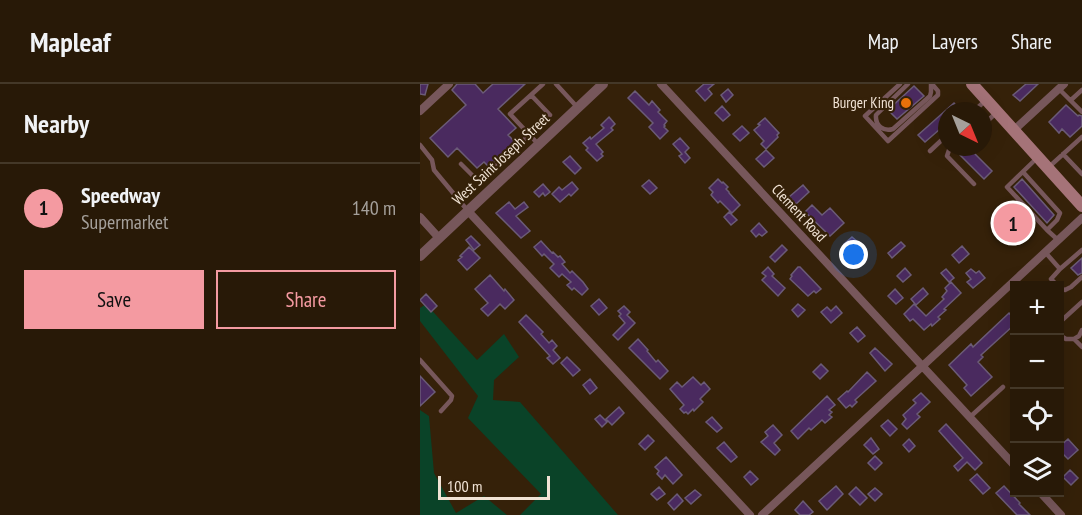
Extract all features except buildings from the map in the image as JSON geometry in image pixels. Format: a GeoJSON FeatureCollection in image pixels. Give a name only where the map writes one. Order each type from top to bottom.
{"type":"FeatureCollection","features":[{"type":"Feature","properties":{"kind":"main road"},"geometry":{"type":"LineString","coordinates":[[972,84],[1082,206]]}},
{"type":"Feature","properties":{"kind":"street"},"geometry":{"type":"LineString","coordinates":[[420,111],[449,84]]}},
{"type":"Feature","properties":{"kind":"street","name":"West Saint Joseph Street"},"geometry":{"type":"LineString","coordinates":[[421,253],[603,84]]}},
{"type":"Feature","properties":{"kind":"street","name":"Clement Road"},"geometry":{"type":"LineString","coordinates":[[663,85],[1010,461]]}},
{"type":"Feature","properties":{"kind":"street"},"geometry":{"type":"LineString","coordinates":[[1014,130],[1061,86]]}},
{"type":"Feature","properties":{"kind":"street"},"geometry":{"type":"LineString","coordinates":[[468,211],[750,515]]}},
{"type":"Feature","properties":{"kind":"street"},"geometry":{"type":"LineString","coordinates":[[420,217],[439,238]]}},
{"type":"Feature","properties":{"kind":"street"},"geometry":{"type":"LineString","coordinates":[[1020,281],[1045,252],[1082,218]]}},
{"type":"Feature","properties":{"kind":"street"},"geometry":{"type":"LineString","coordinates":[[762,515],[923,366],[1010,290]]}},
{"type":"Feature","properties":{"kind":"street"},"geometry":{"type":"LineString","coordinates":[[1045,497],[1061,515]]}},
{"type":"Feature","properties":{"kind":"lane"},"geometry":{"type":"LineString","coordinates":[[538,145],[510,114],[543,84]]}},
{"type":"Feature","properties":{"kind":"lane"},"geometry":{"type":"LineString","coordinates":[[556,84],[578,108]]}},
{"type":"Feature","properties":{"kind":"lane"},"geometry":{"type":"LineString","coordinates":[[900,84],[865,116],[888,141],[938,95],[938,91],[931,84]]}},
{"type":"Feature","properties":{"kind":"lane"},"geometry":{"type":"LineString","coordinates":[[908,84],[876,115],[875,120],[883,129],[893,129],[930,96],[931,84]]}},
{"type":"Feature","properties":{"kind":"lane"},"geometry":{"type":"LineString","coordinates":[[1061,86],[1082,112]]}},
{"type":"Feature","properties":{"kind":"lane"},"geometry":{"type":"LineString","coordinates":[[1071,100],[1082,90]]}},
{"type":"Feature","properties":{"kind":"lane"},"geometry":{"type":"LineString","coordinates":[[531,95],[550,115]]}},
{"type":"Feature","properties":{"kind":"lane"},"geometry":{"type":"LineString","coordinates":[[992,117],[998,112]]}},
{"type":"Feature","properties":{"kind":"lane"},"geometry":{"type":"LineString","coordinates":[[479,182],[529,135]]}},
{"type":"Feature","properties":{"kind":"lane"},"geometry":{"type":"LineString","coordinates":[[1048,168],[1082,137]]}},
{"type":"Feature","properties":{"kind":"lane"},"geometry":{"type":"LineString","coordinates":[[930,151],[938,143]]}},
{"type":"Feature","properties":{"kind":"lane"},"geometry":{"type":"LineString","coordinates":[[420,145],[432,160],[434,170],[468,211]]}},
{"type":"Feature","properties":{"kind":"lane"},"geometry":{"type":"LineString","coordinates":[[1063,154],[1082,174]]}},
{"type":"Feature","properties":{"kind":"lane"},"geometry":{"type":"LineString","coordinates":[[947,156],[974,183]]}},
{"type":"Feature","properties":{"kind":"lane"},"geometry":{"type":"LineString","coordinates":[[1038,157],[1006,186],[1058,240]]}},
{"type":"Feature","properties":{"kind":"lane"},"geometry":{"type":"LineString","coordinates":[[504,158],[513,168]]}},
{"type":"Feature","properties":{"kind":"lane"},"geometry":{"type":"LineString","coordinates":[[461,164],[489,192]]}},
{"type":"Feature","properties":{"kind":"lane"},"geometry":{"type":"LineString","coordinates":[[1023,172],[1060,213],[1057,220],[1047,230]]}},
{"type":"Feature","properties":{"kind":"lane"},"geometry":{"type":"LineString","coordinates":[[1053,281],[1051,279],[1060,269],[1082,250]]}},
{"type":"Feature","properties":{"kind":"lane"},"geometry":{"type":"LineString","coordinates":[[1045,252],[1060,269]]}},
{"type":"Feature","properties":{"kind":"lane"},"geometry":{"type":"LineString","coordinates":[[1064,290],[1071,287],[1082,277]]}},
{"type":"Feature","properties":{"kind":"lane"},"geometry":{"type":"LineString","coordinates":[[1064,318],[1082,302]]}},
{"type":"Feature","properties":{"kind":"lane"},"geometry":{"type":"LineString","coordinates":[[1078,343],[1082,330]]}},
{"type":"Feature","properties":{"kind":"lane"},"geometry":{"type":"LineString","coordinates":[[1060,335],[1078,343]]}},
{"type":"Feature","properties":{"kind":"lane"},"geometry":{"type":"LineString","coordinates":[[1078,343],[1082,337]]}},
{"type":"Feature","properties":{"kind":"lane"},"geometry":{"type":"LineString","coordinates":[[420,360],[452,396],[441,411]]}},
{"type":"Feature","properties":{"kind":"lane"},"geometry":{"type":"LineString","coordinates":[[970,417],[1004,387]]}},
{"type":"Feature","properties":{"kind":"green space"},"geometry":{"type":"Polygon","coordinates":[[[426,304],[477,360],[504,334],[519,357],[494,380],[493,400],[520,402],[618,515],[520,515],[541,494],[468,418],[478,396],[420,321],[420,308],[426,304]]]}},
{"type":"Feature","properties":{"kind":"green space"},"geometry":{"type":"Polygon","coordinates":[[[420,410],[429,416],[434,473],[456,513],[484,496],[507,515],[420,515],[420,410]]]}},
{"type":"Feature","properties":{"kind":"place","name":"Burger King"},"geometry":{"type":"Point","coordinates":[906,103]}},
{"type":"Feature","properties":{"kind":"place","name":"Speedway"},"geometry":{"type":"Point","coordinates":[1013,223]}}]}
